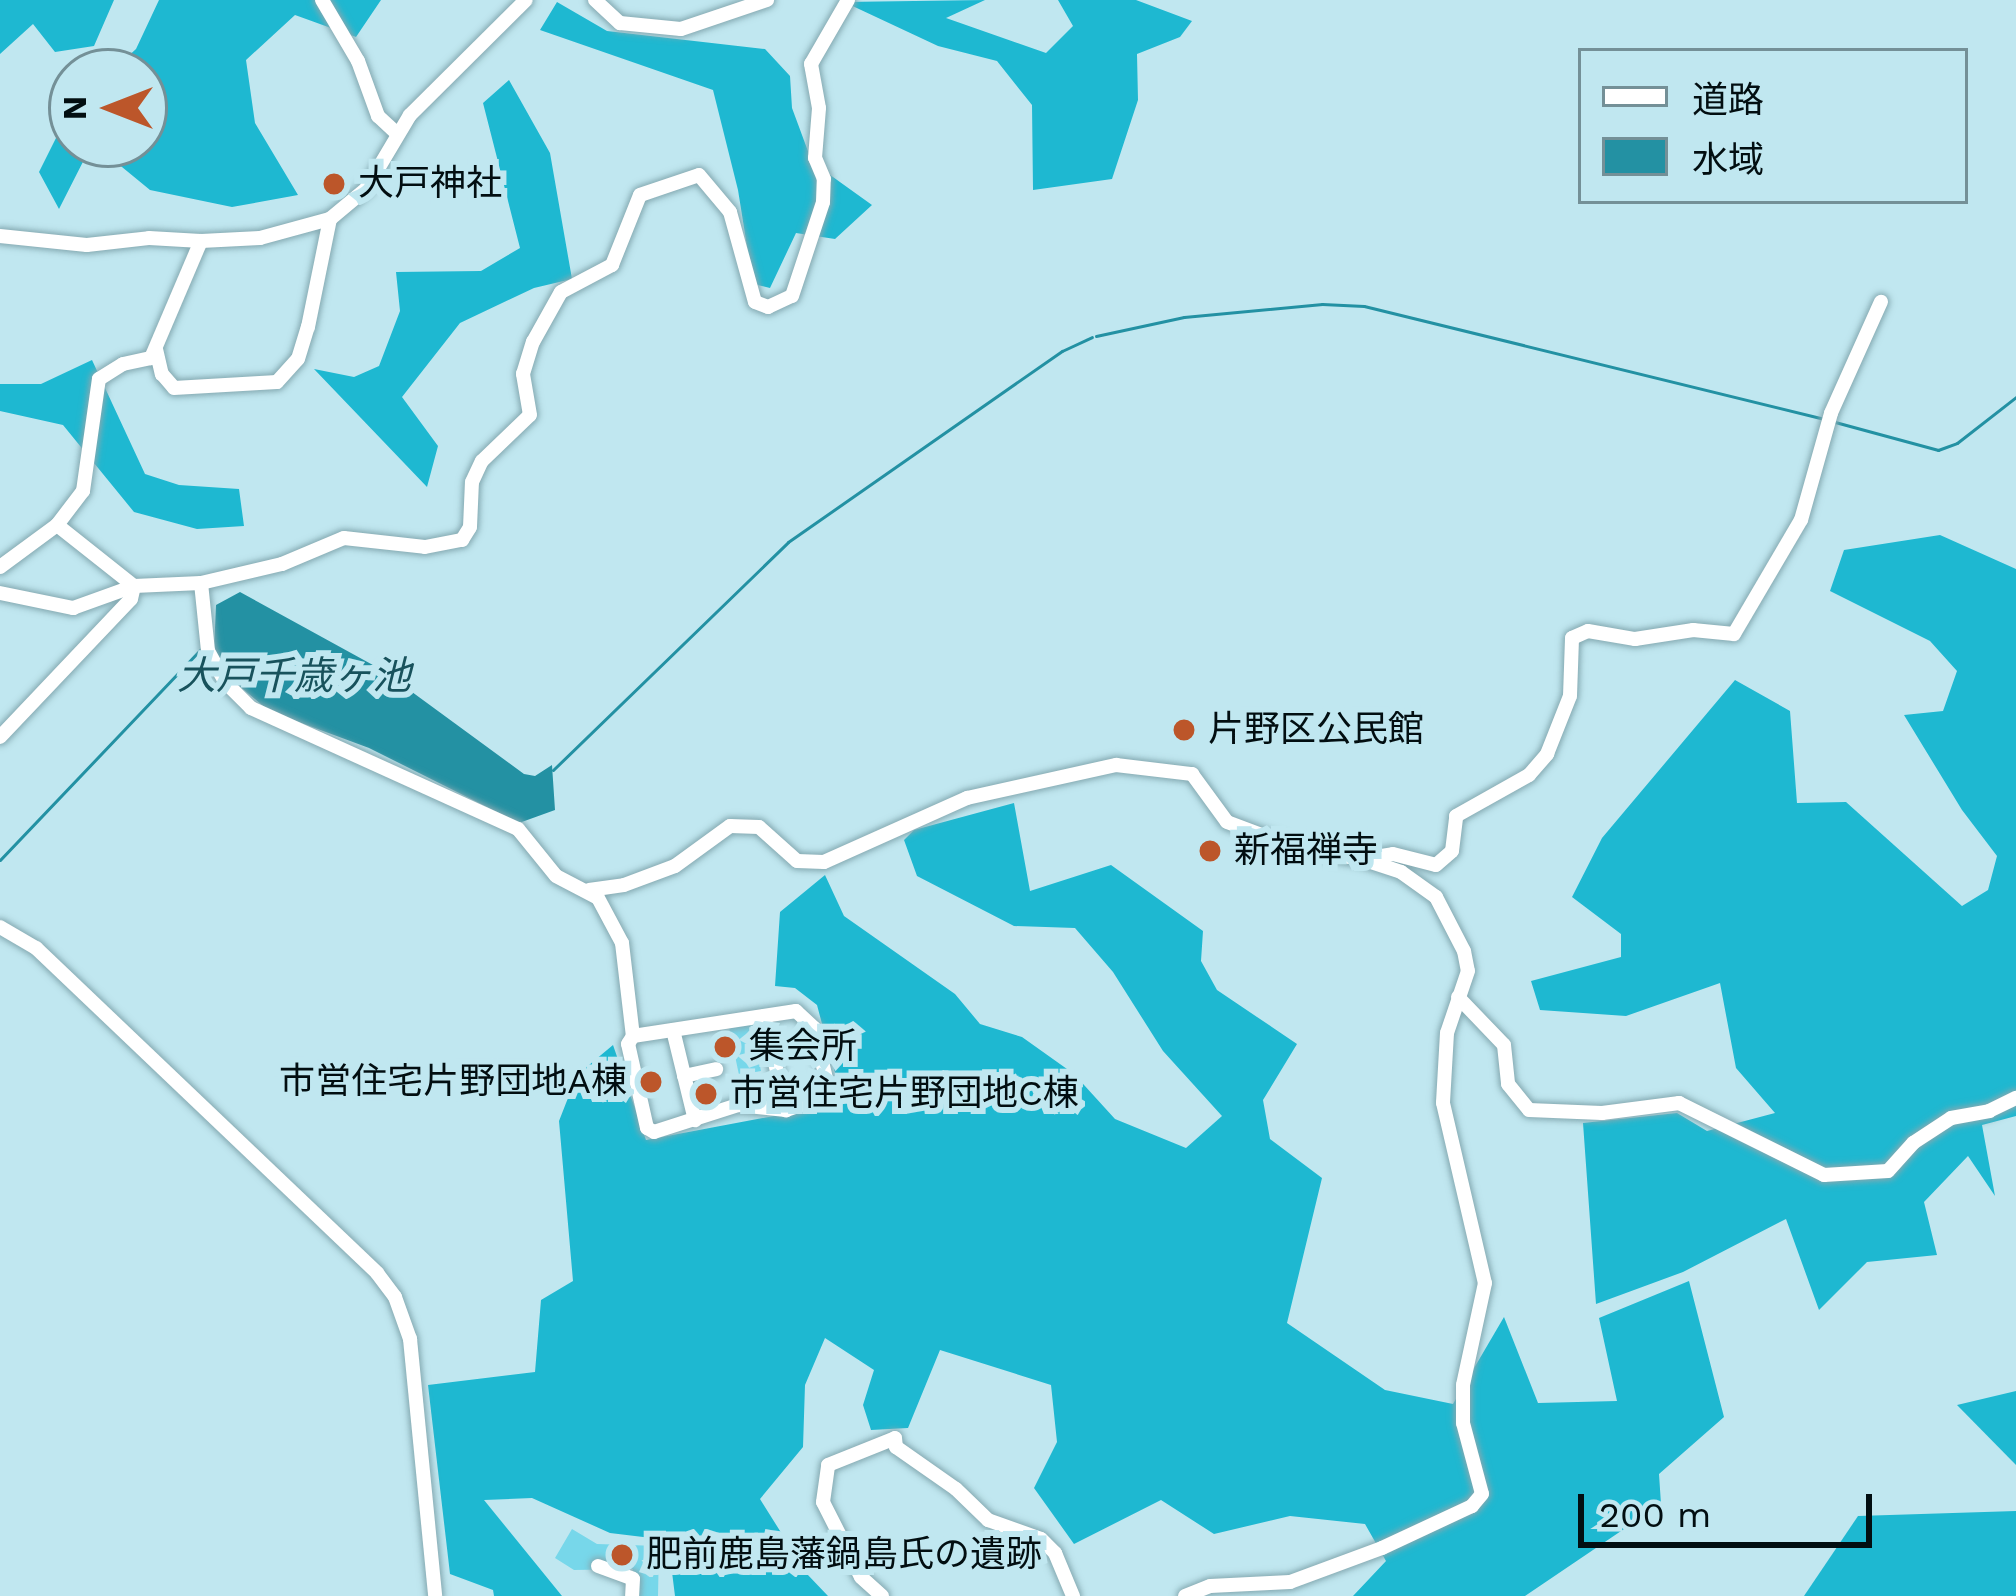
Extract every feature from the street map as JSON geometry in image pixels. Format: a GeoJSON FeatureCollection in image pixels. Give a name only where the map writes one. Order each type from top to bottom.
{"type":"FeatureCollection","features":[{"type":"Feature","properties":{"kind":"street"},"geometry":{"type":"LineString","coordinates":[[322,0],[358,62],[378,116],[397,134]]}},
{"type":"Feature","properties":{"kind":"street"},"geometry":{"type":"LineString","coordinates":[[0,236],[87,245],[148,238],[201,241],[260,238],[330,220],[366,189],[410,115],[526,0]]}},
{"type":"Feature","properties":{"kind":"street"},"geometry":{"type":"LineString","coordinates":[[595,0],[620,23],[681,29],[767,0]]}},
{"type":"Feature","properties":{"kind":"street"},"geometry":{"type":"LineString","coordinates":[[0,593],[73,608],[134,586],[202,583],[282,564],[344,538],[425,547],[468,535],[472,482],[482,461],[530,415],[526,360],[557,298],[612,265],[635,199],[656,186],[699,175],[730,212],[754,302],[768,307],[792,296],[823,202],[824,179],[815,158],[819,108],[811,64],[848,0]]}},
{"type":"Feature","properties":{"kind":"street"},"geometry":{"type":"LineString","coordinates":[[156,350],[162,374],[174,388],[277,382],[298,359],[330,220]]}},
{"type":"Feature","properties":{"kind":"street"},"geometry":{"type":"LineString","coordinates":[[0,567],[57,525],[86,485],[99,380],[123,364],[145,363],[156,350],[201,241]]}},
{"type":"Feature","properties":{"kind":"street"},"geometry":{"type":"LineString","coordinates":[[1362,859],[1393,854],[1436,865],[1452,851],[1456,816],[1529,775],[1547,754],[1570,696],[1572,638],[1588,631],[1635,639],[1694,630],[1734,634],[1802,520],[1832,413],[1881,302]]}},
{"type":"Feature","properties":{"kind":"street"},"geometry":{"type":"LineString","coordinates":[[57,525],[134,586]]}},
{"type":"Feature","properties":{"kind":"street"},"geometry":{"type":"LineString","coordinates":[[202,583],[208,651],[225,682],[251,708],[518,829],[556,876],[590,890],[611,916],[622,943],[632,1036],[628,1044],[646,1128],[654,1132],[738,1105],[786,1110],[830,1095],[814,1028],[796,1011],[632,1036]]}},
{"type":"Feature","properties":{"kind":"street"},"geometry":{"type":"LineString","coordinates":[[0,737],[130,599],[134,586]]}},
{"type":"Feature","properties":{"kind":"street"},"geometry":{"type":"LineString","coordinates":[[590,890],[624,885],[675,866],[730,826],[759,827],[797,861],[824,862],[967,798],[1116,765],[1192,774],[1227,822],[1296,848],[1362,859],[1400,872],[1436,897],[1464,950],[1468,971],[1447,1033],[1443,1102],[1485,1283],[1463,1385],[1463,1423],[1482,1494],[1472,1506],[1382,1548],[1290,1582],[1210,1586],[1185,1596]]}},
{"type":"Feature","properties":{"kind":"street"},"geometry":{"type":"LineString","coordinates":[[0,927],[35,948],[377,1273],[395,1297],[410,1339],[435,1596]]}},
{"type":"Feature","properties":{"kind":"street"},"geometry":{"type":"LineString","coordinates":[[1458,997],[1504,1045],[1508,1084],[1529,1110],[1602,1113],[1679,1103],[1824,1175],[1888,1171],[1913,1143],[1944,1122],[2016,1097]]}},
{"type":"Feature","properties":{"kind":"street"},"geometry":{"type":"LineString","coordinates":[[764,1016],[786,1110]]}},
{"type":"Feature","properties":{"kind":"street"},"geometry":{"type":"LineString","coordinates":[[673,1030],[694,1120]]}},
{"type":"Feature","properties":{"kind":"street"},"geometry":{"type":"LineString","coordinates":[[684,1076],[716,1069]]}},
{"type":"Feature","properties":{"kind":"street"},"geometry":{"type":"LineString","coordinates":[[882,1596],[861,1577],[823,1502],[828,1465],[895,1438],[896,1447],[988,1520],[1041,1539],[1055,1553],[1072,1596]]}},
{"type":"Feature","properties":{"kind":"street"},"geometry":{"type":"LineString","coordinates":[[598,1566],[633,1579],[632,1596]]}},
{"type":"Feature","properties":{"kind":"shaded area"},"geometry":{"type":"Polygon","coordinates":[[[0,0],[114,0],[94,46],[52,48],[33,24],[0,54],[0,0]]]}},
{"type":"Feature","properties":{"kind":"shaded area"},"geometry":{"type":"Polygon","coordinates":[[[159,0],[381,0],[356,37],[295,15],[246,60],[255,123],[298,195],[232,207],[150,190],[123,168],[168,168],[168,48],[136,48],[159,0]]]}},
{"type":"Feature","properties":{"kind":"shaded area"},"geometry":{"type":"Polygon","coordinates":[[[985,0],[946,18],[1046,53],[1073,26],[1058,0],[1136,0],[1192,21],[1180,37],[1137,54],[1138,100],[1112,179],[1033,190],[1032,105],[997,61],[938,46],[844,2],[985,0]]]}},
{"type":"Feature","properties":{"kind":"shaded area"},"geometry":{"type":"Polygon","coordinates":[[[557,2],[607,31],[765,49],[790,76],[792,108],[812,162],[872,205],[835,239],[796,233],[770,288],[753,284],[738,190],[713,90],[540,30],[557,2]]]}},
{"type":"Feature","properties":{"kind":"shaded area"},"geometry":{"type":"Polygon","coordinates":[[[509,80],[550,153],[572,279],[534,288],[460,323],[402,397],[438,446],[427,487],[314,369],[354,377],[379,366],[400,311],[396,272],[481,271],[520,248],[483,103],[509,80]]]}},
{"type":"Feature","properties":{"kind":"shaded area"},"geometry":{"type":"Polygon","coordinates":[[[48,154],[48,168],[80,168],[59,209],[39,172],[48,154]]]}},
{"type":"Feature","properties":{"kind":"shaded area"},"geometry":{"type":"Polygon","coordinates":[[[92,360],[145,474],[179,485],[239,489],[244,526],[197,529],[134,512],[63,425],[0,411],[0,384],[41,384],[92,360]]]}},
{"type":"Feature","properties":{"kind":"shaded area"},"geometry":{"type":"Polygon","coordinates":[[[1940,535],[2016,569],[2016,1116],[1982,1125],[1995,1196],[1968,1156],[1924,1202],[1937,1255],[1867,1262],[1819,1310],[1786,1219],[1683,1272],[1596,1304],[1583,1123],[1677,1113],[1707,1131],[1775,1113],[1736,1068],[1720,983],[1626,1016],[1540,1010],[1531,981],[1621,957],[1621,934],[1572,897],[1602,838],[1735,680],[1790,711],[1797,803],[1846,802],[1962,906],[1988,890],[1997,856],[1962,810],[1904,715],[1943,711],[1957,671],[1930,641],[1830,591],[1844,550],[1940,535]]]}},
{"type":"Feature","properties":{"kind":"shaded area"},"geometry":{"type":"Polygon","coordinates":[[[1014,803],[1030,891],[1111,865],[1203,931],[1201,961],[1217,990],[1297,1044],[1263,1100],[1270,1139],[1322,1178],[1287,1323],[1385,1390],[1453,1404],[1504,1317],[1538,1403],[1617,1401],[1599,1318],[1689,1281],[1724,1417],[1659,1474],[1661,1504],[1525,1596],[1353,1596],[1386,1561],[1365,1524],[1290,1516],[1214,1534],[1161,1500],[1074,1544],[1034,1488],[1057,1442],[1051,1385],[940,1350],[908,1428],[871,1430],[863,1405],[874,1370],[825,1338],[805,1385],[803,1447],[760,1499],[807,1574],[828,1596],[675,1596],[668,1540],[610,1533],[532,1498],[484,1500],[562,1596],[494,1596],[493,1590],[450,1574],[428,1385],[535,1372],[541,1300],[573,1281],[559,1121],[577,1075],[613,1045],[646,1140],[843,1103],[817,1005],[795,988],[775,986],[780,912],[825,875],[844,916],[955,994],[980,1024],[1022,1037],[1074,1074],[1115,1119],[1186,1148],[1222,1116],[1163,1051],[1113,972],[1075,928],[1014,926],[917,876],[904,840],[914,830],[1014,803]]]}},
{"type":"Feature","properties":{"kind":"shaded area"},"geometry":{"type":"Polygon","coordinates":[[[760,1020],[764,1039],[755,1041],[761,1071],[739,1075],[729,1027],[760,1020]]]}},
{"type":"Feature","properties":{"kind":"shaded area"},"geometry":{"type":"Polygon","coordinates":[[[2016,1391],[2016,1465],[1957,1405],[2016,1391]]]}},
{"type":"Feature","properties":{"kind":"shaded area"},"geometry":{"type":"Polygon","coordinates":[[[2016,1511],[2016,1596],[1804,1596],[1858,1516],[2016,1511]]]}},
{"type":"Feature","properties":{"kind":"shaded area"},"geometry":{"type":"Polygon","coordinates":[[[572,1529],[597,1544],[659,1546],[658,1596],[633,1596],[633,1569],[574,1570],[555,1558],[572,1529]]]}},
{"type":"Feature","properties":{"kind":"water","name":"大戸千歳ヶ池"},"geometry":{"type":"Polygon","coordinates":[[[240,592],[382,670],[524,774],[535,776],[552,765],[555,810],[519,823],[369,748],[269,711],[231,679],[214,651],[216,605],[240,592]]]}},
{"type":"Feature","properties":{"kind":"waterway"},"geometry":{"type":"LineString","coordinates":[[1096,336],[1184,317],[1322,304],[1364,306],[1824,419]]}},
{"type":"Feature","properties":{"kind":"waterway"},"geometry":{"type":"LineString","coordinates":[[553,770],[788,542],[1062,351],[1092,337]]}},
{"type":"Feature","properties":{"kind":"waterway"},"geometry":{"type":"LineString","coordinates":[[1835,422],[1938,450],[1957,443],[2016,397]]}},
{"type":"Feature","properties":{"kind":"waterway"},"geometry":{"type":"LineString","coordinates":[[0,860],[201,649]]}},
{"type":"Feature","properties":{"kind":"place","name":"大戸神社"},"geometry":{"type":"Point","coordinates":[334,184]}},
{"type":"Feature","properties":{"kind":"place","name":"片野区公民館"},"geometry":{"type":"Point","coordinates":[1184,730]}},
{"type":"Feature","properties":{"kind":"place","name":"新福禅寺"},"geometry":{"type":"Point","coordinates":[1210,851]}},
{"type":"Feature","properties":{"kind":"place","name":"集会所"},"geometry":{"type":"Point","coordinates":[725,1047]}},
{"type":"Feature","properties":{"kind":"place","name":"市営住宅片野団地A棟"},"geometry":{"type":"Point","coordinates":[651,1082]}},
{"type":"Feature","properties":{"kind":"place","name":"市営住宅片野団地C棟"},"geometry":{"type":"Point","coordinates":[706,1094]}},
{"type":"Feature","properties":{"kind":"place","name":"肥前鹿島藩鍋島氏の遺跡"},"geometry":{"type":"Point","coordinates":[622,1555]}}]}
